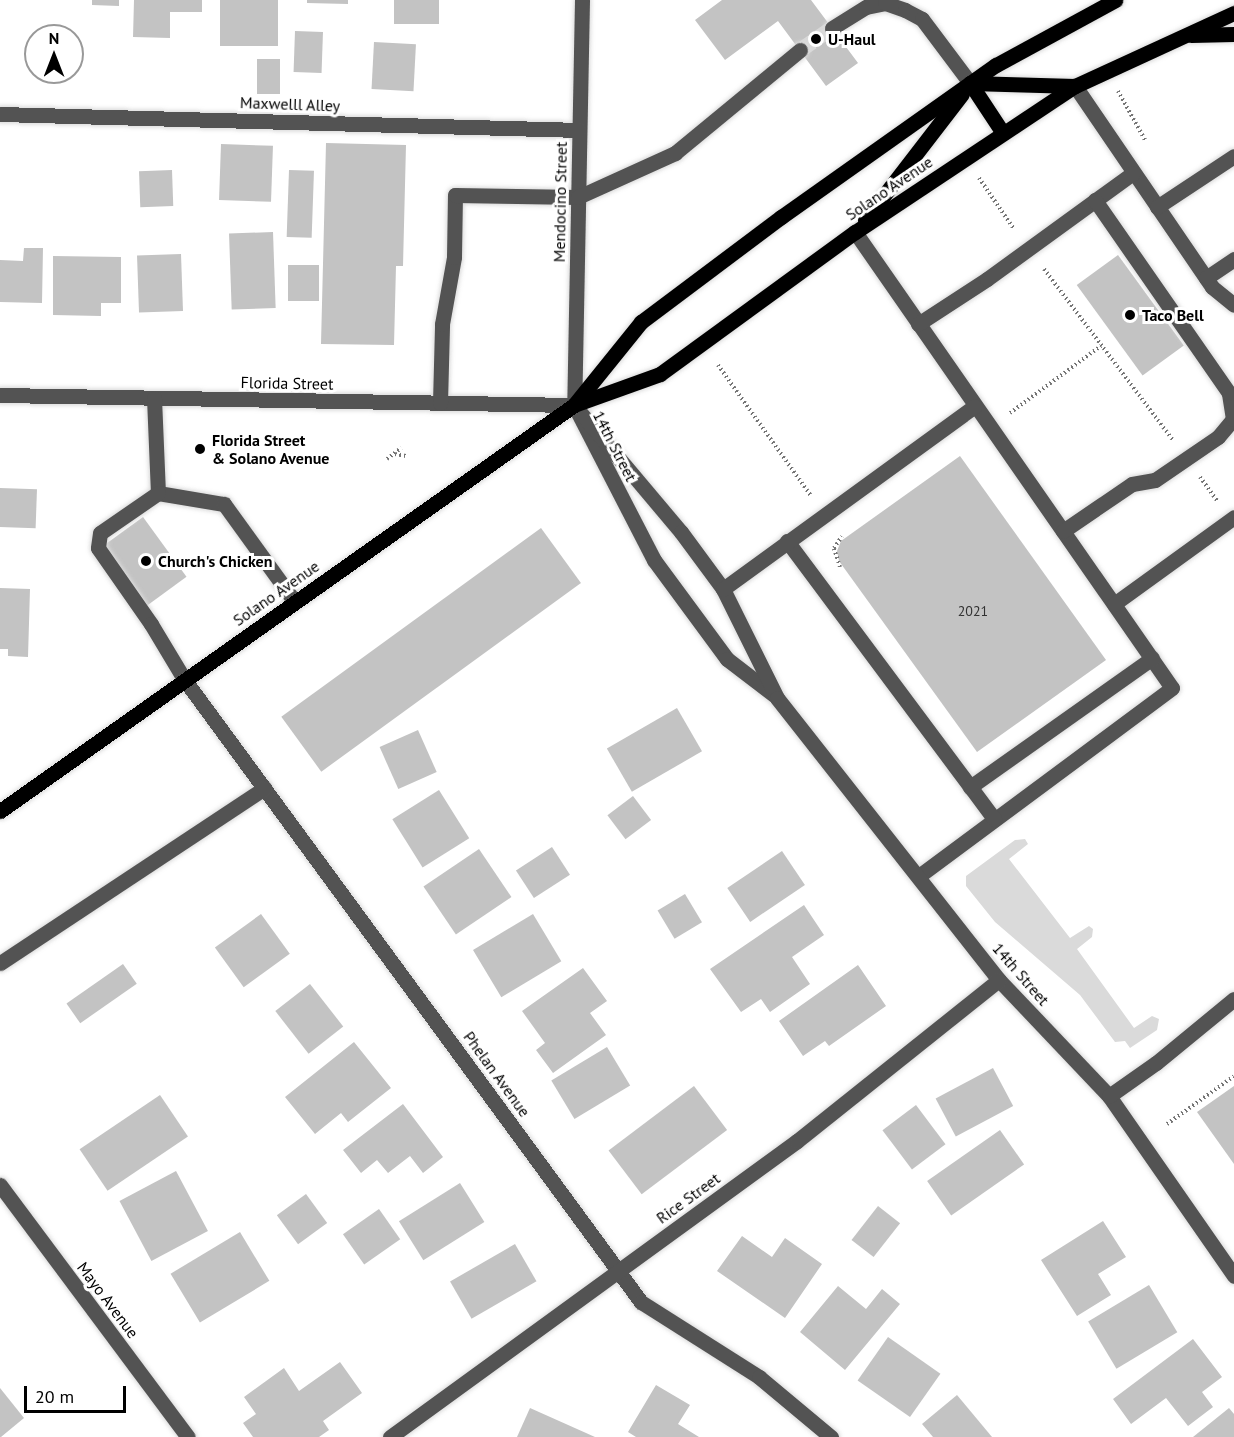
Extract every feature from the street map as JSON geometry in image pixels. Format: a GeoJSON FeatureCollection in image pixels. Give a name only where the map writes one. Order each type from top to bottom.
{"type":"FeatureCollection","features":[{"type":"Feature","properties":{"kind":"main road","name":"Solano Avenue"},"geometry":{"type":"LineString","coordinates":[[574,405],[641,322],[781,217],[970,84],[1056,30],[1115,0]]}},
{"type":"Feature","properties":{"kind":"main road","name":"Solano Avenue"},"geometry":{"type":"LineString","coordinates":[[0,811],[574,405],[660,374],[855,232],[1075,86],[1234,13]]}},
{"type":"Feature","properties":{"kind":"main road"},"geometry":{"type":"LineString","coordinates":[[1185,35],[1234,34]]}},
{"type":"Feature","properties":{"kind":"main road"},"geometry":{"type":"LineString","coordinates":[[970,84],[1075,86]]}},
{"type":"Feature","properties":{"kind":"main road"},"geometry":{"type":"LineString","coordinates":[[970,84],[1003,133]]}},
{"type":"Feature","properties":{"kind":"main road"},"geometry":{"type":"LineString","coordinates":[[855,232],[970,84]]}},
{"type":"Feature","properties":{"kind":"street","name":"Mendocino Street"},"geometry":{"type":"LineString","coordinates":[[574,405],[582,0]]}},
{"type":"Feature","properties":{"kind":"street"},"geometry":{"type":"LineString","coordinates":[[832,28],[866,7],[885,3],[905,10],[922,19],[970,84]]}},
{"type":"Feature","properties":{"kind":"street"},"geometry":{"type":"LineString","coordinates":[[440,404],[442,324],[454,257],[455,195],[578,197],[675,153],[800,50]]}},
{"type":"Feature","properties":{"kind":"street"},"geometry":{"type":"LineString","coordinates":[[1075,86],[1206,278],[1234,305]]}},
{"type":"Feature","properties":{"kind":"street","name":"Maxwelll Alley"},"geometry":{"type":"LineString","coordinates":[[0,114],[579,130]]}},
{"type":"Feature","properties":{"kind":"street"},"geometry":{"type":"LineString","coordinates":[[1157,207],[1234,156]]}},
{"type":"Feature","properties":{"kind":"street"},"geometry":{"type":"LineString","coordinates":[[918,324],[1029,249],[1133,173]]}},
{"type":"Feature","properties":{"kind":"street"},"geometry":{"type":"LineString","coordinates":[[1063,531],[1132,484],[1155,480],[1218,437],[1233,419],[1229,393],[1095,200]]}},
{"type":"Feature","properties":{"kind":"street"},"geometry":{"type":"LineString","coordinates":[[855,232],[1172,688],[919,876]]}},
{"type":"Feature","properties":{"kind":"street"},"geometry":{"type":"LineString","coordinates":[[1206,278],[1234,259]]}},
{"type":"Feature","properties":{"kind":"street","name":"Florida Street"},"geometry":{"type":"LineString","coordinates":[[0,395],[574,405]]}},
{"type":"Feature","properties":{"kind":"street"},"geometry":{"type":"LineString","coordinates":[[154,398],[158,493],[224,504],[295,602]]}},
{"type":"Feature","properties":{"kind":"street","name":"14th Street"},"geometry":{"type":"LineString","coordinates":[[574,405],[681,532],[723,589],[777,698],[999,980],[1109,1096],[1234,1276]]}},
{"type":"Feature","properties":{"kind":"street","name":"14th Street"},"geometry":{"type":"LineString","coordinates":[[574,405],[654,560],[727,659],[777,698]]}},
{"type":"Feature","properties":{"kind":"street"},"geometry":{"type":"LineString","coordinates":[[723,589],[975,406]]}},
{"type":"Feature","properties":{"kind":"street","name":"Phelan Avenue"},"geometry":{"type":"LineString","coordinates":[[158,493],[100,533],[98,548],[151,624],[184,679],[641,1302],[759,1377],[831,1437]]}},
{"type":"Feature","properties":{"kind":"street"},"geometry":{"type":"LineString","coordinates":[[1114,604],[1232,518]]}},
{"type":"Feature","properties":{"kind":"street"},"geometry":{"type":"LineString","coordinates":[[787,541],[994,819]]}},
{"type":"Feature","properties":{"kind":"street"},"geometry":{"type":"LineString","coordinates":[[969,787],[1152,658]]}},
{"type":"Feature","properties":{"kind":"street"},"geometry":{"type":"LineString","coordinates":[[0,963],[264,788]]}},
{"type":"Feature","properties":{"kind":"street","name":"Rice Street"},"geometry":{"type":"LineString","coordinates":[[390,1437],[797,1141],[999,980]]}},
{"type":"Feature","properties":{"kind":"street"},"geometry":{"type":"LineString","coordinates":[[1109,1096],[1156,1063],[1234,999]]}},
{"type":"Feature","properties":{"kind":"street","name":"Mayo Avenue"},"geometry":{"type":"LineString","coordinates":[[0,1185],[188,1437]]}},
{"type":"Feature","properties":{"kind":"path"},"geometry":{"type":"LineString","coordinates":[[978,178],[1101,346],[1232,518]]}},
{"type":"Feature","properties":{"kind":"path"},"geometry":{"type":"LineString","coordinates":[[990,428],[1101,346]]}},
{"type":"Feature","properties":{"kind":"path"},"geometry":{"type":"LineString","coordinates":[[718,364],[840,537]]}},
{"type":"Feature","properties":{"kind":"path"},"geometry":{"type":"LineString","coordinates":[[387,459],[401,448]]}},
{"type":"Feature","properties":{"kind":"path"},"geometry":{"type":"LineString","coordinates":[[394,454],[406,456]]}},
{"type":"Feature","properties":{"kind":"path"},"geometry":{"type":"LineString","coordinates":[[844,573],[834,548],[840,537],[849,530]]}},
{"type":"Feature","properties":{"kind":"path"},"geometry":{"type":"LineString","coordinates":[[1167,1124],[1234,1076]]}},
{"type":"Feature","properties":{"kind":"shaded area"},"geometry":{"type":"Polygon","coordinates":[[[1025,839],[1028,844],[1009,859],[1070,938],[1089,926],[1093,929],[1092,937],[1077,949],[1134,1028],[1152,1016],[1159,1019],[1157,1030],[1130,1048],[1125,1041],[1115,1042],[1080,995],[995,922],[966,886],[966,876],[1015,840],[1025,839]]]}},
{"type":"Feature","properties":{"kind":"building"},"geometry":{"type":"Polygon","coordinates":[[[92,0],[119,0],[119,6],[92,5],[92,0]]]}},
{"type":"Feature","properties":{"kind":"building"},"geometry":{"type":"Polygon","coordinates":[[[134,0],[202,0],[202,12],[170,12],[170,38],[133,37],[134,0]]]}},
{"type":"Feature","properties":{"kind":"building"},"geometry":{"type":"Polygon","coordinates":[[[220,0],[278,0],[278,46],[220,46],[220,0]]]}},
{"type":"Feature","properties":{"kind":"building"},"geometry":{"type":"Polygon","coordinates":[[[307,0],[348,0],[348,4],[307,3],[307,0]]]}},
{"type":"Feature","properties":{"kind":"building"},"geometry":{"type":"Polygon","coordinates":[[[394,0],[439,0],[439,24],[394,24],[394,0]]]}},
{"type":"Feature","properties":{"kind":"building","name":"U-Haul"},"geometry":{"type":"Polygon","coordinates":[[[722,0],[811,0],[858,63],[826,86],[778,21],[725,60],[695,20],[722,0]]]}},
{"type":"Feature","properties":{"kind":"building"},"geometry":{"type":"Polygon","coordinates":[[[295,31],[323,32],[322,73],[294,72],[295,31]]]}},
{"type":"Feature","properties":{"kind":"building"},"geometry":{"type":"Polygon","coordinates":[[[374,42],[416,44],[413,91],[372,89],[374,42]]]}},
{"type":"Feature","properties":{"kind":"building"},"geometry":{"type":"Polygon","coordinates":[[[257,59],[280,59],[280,94],[257,94],[257,59]]]}},
{"type":"Feature","properties":{"kind":"building"},"geometry":{"type":"Polygon","coordinates":[[[326,143],[406,145],[403,266],[396,266],[394,345],[321,344],[326,143]]]}},
{"type":"Feature","properties":{"kind":"building"},"geometry":{"type":"Polygon","coordinates":[[[221,144],[273,146],[271,202],[219,200],[221,144]]]}},
{"type":"Feature","properties":{"kind":"building"},"geometry":{"type":"Polygon","coordinates":[[[172,170],[173,206],[140,207],[139,171],[172,170]]]}},
{"type":"Feature","properties":{"kind":"building"},"geometry":{"type":"Polygon","coordinates":[[[289,170],[314,171],[312,238],[287,237],[289,170]]]}},
{"type":"Feature","properties":{"kind":"building"},"geometry":{"type":"Polygon","coordinates":[[[273,232],[276,308],[232,309],[229,234],[273,232]]]}},
{"type":"Feature","properties":{"kind":"building"},"geometry":{"type":"Polygon","coordinates":[[[24,248],[43,248],[42,303],[0,302],[0,260],[23,261],[24,248]]]}},
{"type":"Feature","properties":{"kind":"building"},"geometry":{"type":"Polygon","coordinates":[[[181,254],[183,311],[139,313],[137,256],[181,254]]]}},
{"type":"Feature","properties":{"kind":"building","name":"Taco Bell"},"geometry":{"type":"Polygon","coordinates":[[[1118,255],[1184,346],[1143,376],[1077,285],[1118,255]]]}},
{"type":"Feature","properties":{"kind":"building"},"geometry":{"type":"Polygon","coordinates":[[[53,256],[121,257],[121,303],[101,303],[101,316],[53,315],[53,256]]]}},
{"type":"Feature","properties":{"kind":"building"},"geometry":{"type":"Polygon","coordinates":[[[288,265],[319,265],[319,301],[288,301],[288,265]]]}},
{"type":"Feature","properties":{"kind":"building"},"geometry":{"type":"Polygon","coordinates":[[[960,456],[1106,660],[977,752],[839,561],[837,551],[841,541],[960,456]]]}},
{"type":"Feature","properties":{"kind":"building"},"geometry":{"type":"Polygon","coordinates":[[[0,488],[37,489],[36,528],[0,527],[0,488]]]}},
{"type":"Feature","properties":{"kind":"building","name":"Church's Chicken"},"geometry":{"type":"Polygon","coordinates":[[[143,517],[186,577],[147,606],[103,546],[143,517]]]}},
{"type":"Feature","properties":{"kind":"building"},"geometry":{"type":"Polygon","coordinates":[[[541,528],[581,583],[321,772],[281,717],[541,528]]]}},
{"type":"Feature","properties":{"kind":"building"},"geometry":{"type":"Polygon","coordinates":[[[0,588],[30,589],[28,657],[8,656],[8,649],[0,649],[0,588]]]}},
{"type":"Feature","properties":{"kind":"building"},"geometry":{"type":"Polygon","coordinates":[[[677,708],[702,751],[632,792],[607,748],[677,708]]]}},
{"type":"Feature","properties":{"kind":"building"},"geometry":{"type":"Polygon","coordinates":[[[418,730],[437,772],[398,789],[380,747],[418,730]]]}},
{"type":"Feature","properties":{"kind":"building"},"geometry":{"type":"Polygon","coordinates":[[[439,790],[469,838],[423,867],[392,819],[439,790]]]}},
{"type":"Feature","properties":{"kind":"building"},"geometry":{"type":"Polygon","coordinates":[[[633,796],[651,820],[625,839],[607,815],[633,796]]]}},
{"type":"Feature","properties":{"kind":"building"},"geometry":{"type":"Polygon","coordinates":[[[552,847],[570,875],[534,898],[516,870],[552,847]]]}},
{"type":"Feature","properties":{"kind":"building"},"geometry":{"type":"Polygon","coordinates":[[[479,849],[511,897],[456,935],[423,886],[479,849]]]}},
{"type":"Feature","properties":{"kind":"building"},"geometry":{"type":"Polygon","coordinates":[[[782,851],[805,885],[750,922],[727,888],[782,851]]]}},
{"type":"Feature","properties":{"kind":"building"},"geometry":{"type":"Polygon","coordinates":[[[685,894],[702,922],[675,939],[658,910],[685,894]]]}},
{"type":"Feature","properties":{"kind":"building"},"geometry":{"type":"Polygon","coordinates":[[[804,905],[824,935],[792,957],[810,984],[770,1012],[761,999],[741,1012],[710,969],[804,905]]]}},
{"type":"Feature","properties":{"kind":"building"},"geometry":{"type":"Polygon","coordinates":[[[261,914],[290,954],[244,987],[215,948],[261,914]]]}},
{"type":"Feature","properties":{"kind":"building"},"geometry":{"type":"Polygon","coordinates":[[[533,914],[561,961],[501,997],[473,950],[533,914]]]}},
{"type":"Feature","properties":{"kind":"building"},"geometry":{"type":"Polygon","coordinates":[[[123,964],[137,984],[80,1023],[66,1004],[123,964]]]}},
{"type":"Feature","properties":{"kind":"building"},"geometry":{"type":"Polygon","coordinates":[[[858,965],[886,1006],[829,1046],[825,1041],[803,1056],[779,1021],[858,965]]]}},
{"type":"Feature","properties":{"kind":"building"},"geometry":{"type":"Polygon","coordinates":[[[583,968],[607,1001],[590,1013],[606,1035],[553,1073],[536,1050],[545,1043],[522,1011],[583,968]]]}},
{"type":"Feature","properties":{"kind":"building"},"geometry":{"type":"Polygon","coordinates":[[[310,984],[343,1027],[309,1054],[275,1011],[310,984]]]}},
{"type":"Feature","properties":{"kind":"building"},"geometry":{"type":"Polygon","coordinates":[[[354,1042],[391,1088],[348,1122],[341,1113],[315,1134],[285,1097],[354,1042]]]}},
{"type":"Feature","properties":{"kind":"building"},"geometry":{"type":"Polygon","coordinates":[[[607,1047],[630,1086],[574,1119],[551,1080],[607,1047]]]}},
{"type":"Feature","properties":{"kind":"building"},"geometry":{"type":"Polygon","coordinates":[[[993,1068],[1013,1106],[956,1136],[936,1099],[993,1068]]]}},
{"type":"Feature","properties":{"kind":"building"},"geometry":{"type":"Polygon","coordinates":[[[694,1086],[727,1130],[642,1194],[609,1150],[694,1086]]]}},
{"type":"Feature","properties":{"kind":"building"},"geometry":{"type":"Polygon","coordinates":[[[1234,1086],[1234,1164],[1197,1112],[1234,1086]]]}},
{"type":"Feature","properties":{"kind":"building"},"geometry":{"type":"Polygon","coordinates":[[[160,1095],[188,1136],[108,1191],[80,1149],[160,1095]]]}},
{"type":"Feature","properties":{"kind":"building"},"geometry":{"type":"Polygon","coordinates":[[[403,1104],[443,1157],[423,1173],[410,1156],[388,1173],[377,1160],[361,1173],[343,1150],[403,1104]]]}},
{"type":"Feature","properties":{"kind":"building"},"geometry":{"type":"Polygon","coordinates":[[[916,1105],[945,1144],[912,1169],[882,1130],[916,1105]]]}},
{"type":"Feature","properties":{"kind":"building"},"geometry":{"type":"Polygon","coordinates":[[[1000,1130],[1024,1164],[951,1215],[927,1181],[1000,1130]]]}},
{"type":"Feature","properties":{"kind":"building"},"geometry":{"type":"Polygon","coordinates":[[[176,1171],[208,1231],[151,1261],[119,1201],[176,1171]]]}},
{"type":"Feature","properties":{"kind":"building"},"geometry":{"type":"Polygon","coordinates":[[[460,1183],[484,1222],[423,1260],[399,1221],[460,1183]]]}},
{"type":"Feature","properties":{"kind":"building"},"geometry":{"type":"Polygon","coordinates":[[[306,1194],[327,1223],[298,1244],[277,1215],[306,1194]]]}},
{"type":"Feature","properties":{"kind":"building"},"geometry":{"type":"Polygon","coordinates":[[[878,1206],[900,1223],[874,1257],[852,1240],[878,1206]]]}},
{"type":"Feature","properties":{"kind":"building"},"geometry":{"type":"Polygon","coordinates":[[[379,1209],[400,1239],[364,1265],[343,1234],[379,1209]]]}},
{"type":"Feature","properties":{"kind":"building"},"geometry":{"type":"Polygon","coordinates":[[[1103,1221],[1126,1257],[1098,1274],[1111,1295],[1077,1316],[1041,1260],[1103,1221]]]}},
{"type":"Feature","properties":{"kind":"building"},"geometry":{"type":"Polygon","coordinates":[[[240,1232],[269,1281],[200,1323],[171,1274],[240,1232]]]}},
{"type":"Feature","properties":{"kind":"building"},"geometry":{"type":"Polygon","coordinates":[[[742,1236],[772,1257],[785,1238],[822,1264],[785,1318],[717,1271],[742,1236]]]}},
{"type":"Feature","properties":{"kind":"building"},"geometry":{"type":"Polygon","coordinates":[[[515,1244],[536,1281],[472,1319],[450,1282],[515,1244]]]}},
{"type":"Feature","properties":{"kind":"building"},"geometry":{"type":"Polygon","coordinates":[[[1149,1285],[1177,1332],[1116,1369],[1088,1322],[1149,1285]]]}},
{"type":"Feature","properties":{"kind":"building"},"geometry":{"type":"Polygon","coordinates":[[[838,1286],[866,1309],[882,1289],[900,1304],[845,1370],[800,1332],[838,1286]]]}},
{"type":"Feature","properties":{"kind":"building"},"geometry":{"type":"Polygon","coordinates":[[[888,1337],[940,1374],[910,1417],[858,1380],[888,1337]]]}},
{"type":"Feature","properties":{"kind":"building"},"geometry":{"type":"Polygon","coordinates":[[[1193,1339],[1222,1377],[1202,1392],[1213,1407],[1188,1426],[1166,1398],[1131,1424],[1113,1399],[1193,1339]]]}},
{"type":"Feature","properties":{"kind":"building"},"geometry":{"type":"Polygon","coordinates":[[[340,1362],[362,1393],[323,1421],[329,1430],[319,1437],[253,1437],[243,1423],[256,1414],[244,1397],[284,1368],[299,1391],[340,1362]]]}},
{"type":"Feature","properties":{"kind":"building"},"geometry":{"type":"Polygon","coordinates":[[[656,1385],[690,1405],[678,1424],[699,1437],[636,1437],[628,1432],[656,1385]]]}},
{"type":"Feature","properties":{"kind":"building"},"geometry":{"type":"Polygon","coordinates":[[[0,1388],[24,1418],[1,1437],[0,1437],[0,1388]]]}},
{"type":"Feature","properties":{"kind":"building"},"geometry":{"type":"Polygon","coordinates":[[[957,1395],[992,1437],[933,1437],[922,1424],[957,1395]]]}},
{"type":"Feature","properties":{"kind":"building"},"geometry":{"type":"Polygon","coordinates":[[[530,1408],[595,1437],[517,1437],[530,1408]]]}},
{"type":"Feature","properties":{"kind":"building"},"geometry":{"type":"Polygon","coordinates":[[[1229,1408],[1234,1414],[1234,1437],[1193,1437],[1229,1408]]]}},
{"type":"Feature","properties":{"kind":"tunnel"},"geometry":{"type":"LineString","coordinates":[[800,50],[832,28]]}},
{"type":"Feature","properties":{"kind":"place","name":"U-Haul"},"geometry":{"type":"Point","coordinates":[816,39]}},
{"type":"Feature","properties":{"kind":"place","name":"Taco Bell"},"geometry":{"type":"Point","coordinates":[1130,315]}},
{"type":"Feature","properties":{"kind":"place","name":"Florida Street & Solano Avenue"},"geometry":{"type":"Point","coordinates":[200,449]}},
{"type":"Feature","properties":{"kind":"place","name":"Church's Chicken"},"geometry":{"type":"Point","coordinates":[146,561]}}]}
